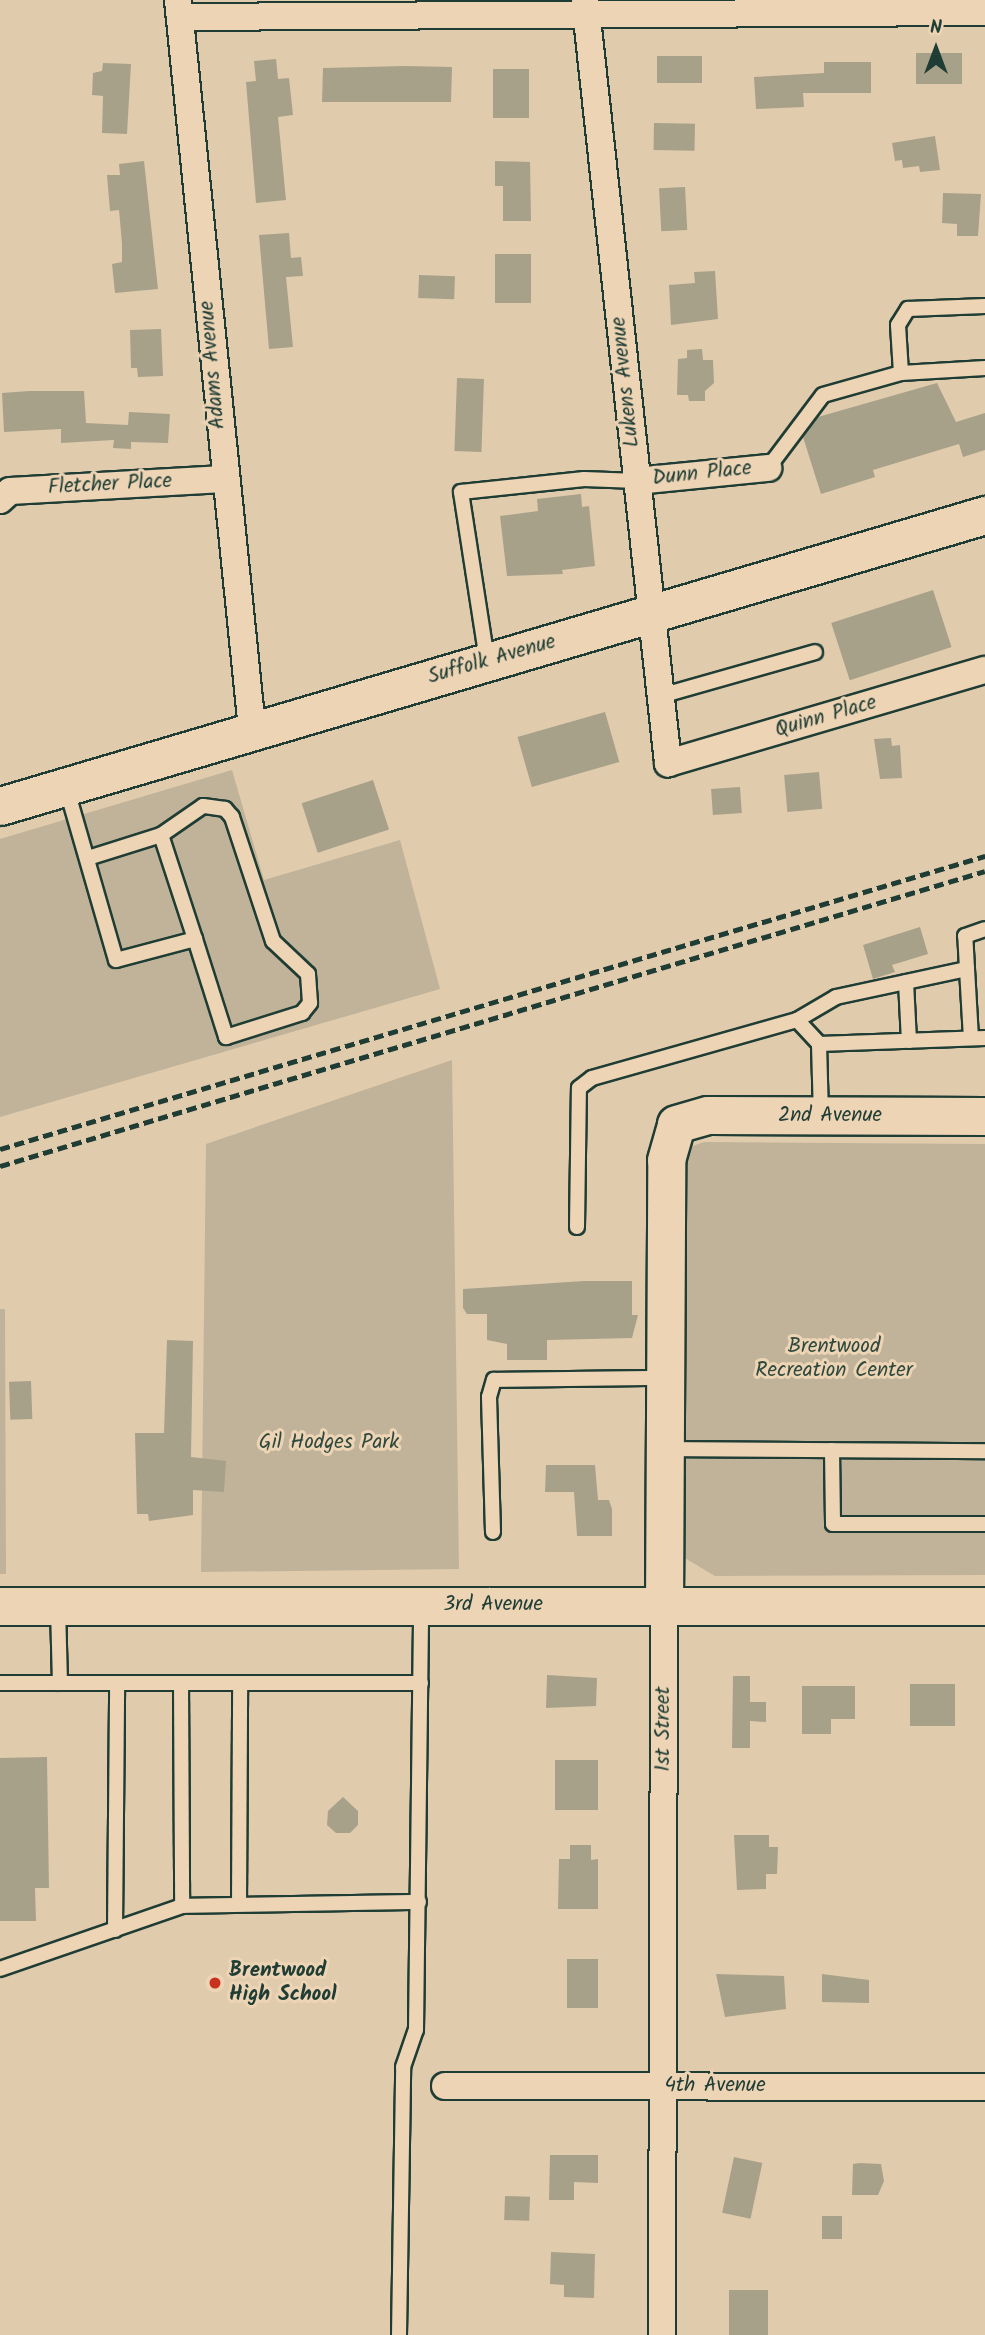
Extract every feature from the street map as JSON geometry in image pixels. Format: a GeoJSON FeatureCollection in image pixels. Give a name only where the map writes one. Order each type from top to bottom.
{"type":"FeatureCollection","features":[{"type":"Feature","properties":{"kind":"street"},"geometry":{"type":"LineString","coordinates":[[179,9],[586,8],[985,12]]}},
{"type":"Feature","properties":{"kind":"street","name":"Lukens Avenue"},"geometry":{"type":"LineString","coordinates":[[586,8],[668,763]]}},
{"type":"Feature","properties":{"kind":"street","name":"Adams Avenue"},"geometry":{"type":"LineString","coordinates":[[179,9],[224,479],[252,729]]}},
{"type":"Feature","properties":{"kind":"street","name":"Dunn Place"},"geometry":{"type":"LineString","coordinates":[[637,481],[768,468]]}},
{"type":"Feature","properties":{"kind":"street","name":"Fletcher Place"},"geometry":{"type":"LineString","coordinates":[[0,500],[10,491],[224,479]]}},
{"type":"Feature","properties":{"kind":"street","name":"Suffolk Avenue"},"geometry":{"type":"LineString","coordinates":[[0,806],[252,729],[651,615],[985,515]]}},
{"type":"Feature","properties":{"kind":"street","name":"Quinn Place"},"geometry":{"type":"LineString","coordinates":[[668,763],[985,670]]}},
{"type":"Feature","properties":{"kind":"street","name":"2nd Avenue"},"geometry":{"type":"LineString","coordinates":[[676,1124],[708,1115],[985,1116]]}},
{"type":"Feature","properties":{"kind":"street","name":"1st Street"},"geometry":{"type":"LineString","coordinates":[[662,2335],[662,1378],[666,1160],[676,1124]]}},
{"type":"Feature","properties":{"kind":"street","name":"3rd Avenue"},"geometry":{"type":"LineString","coordinates":[[0,1606],[985,1606]]}},
{"type":"Feature","properties":{"kind":"street","name":"4th Avenue"},"geometry":{"type":"LineString","coordinates":[[445,2086],[985,2087]]}},
{"type":"Feature","properties":{"kind":"lane"},"geometry":{"type":"LineString","coordinates":[[901,373],[898,325],[908,309],[985,306]]}},
{"type":"Feature","properties":{"kind":"lane"},"geometry":{"type":"LineString","coordinates":[[768,468],[822,396],[901,373],[985,368]]}},
{"type":"Feature","properties":{"kind":"lane"},"geometry":{"type":"LineString","coordinates":[[487,662],[461,492],[584,479],[637,481]]}},
{"type":"Feature","properties":{"kind":"lane"},"geometry":{"type":"LineString","coordinates":[[660,696],[814,652]]}},
{"type":"Feature","properties":{"kind":"lane"},"geometry":{"type":"LineString","coordinates":[[66,786],[116,960],[195,939]]}},
{"type":"Feature","properties":{"kind":"lane"},"geometry":{"type":"LineString","coordinates":[[88,858],[161,835],[188,811],[203,806],[225,809],[232,817],[273,941],[308,974],[310,1003],[302,1013],[226,1037],[161,835]]}},
{"type":"Feature","properties":{"kind":"lane"},"geometry":{"type":"LineString","coordinates":[[819,1044],[978,1038],[967,969],[965,936],[985,929]]}},
{"type":"Feature","properties":{"kind":"lane"},"geometry":{"type":"LineString","coordinates":[[577,1227],[579,1088],[656,1056],[797,1020],[836,997],[967,969]]}},
{"type":"Feature","properties":{"kind":"lane"},"geometry":{"type":"LineString","coordinates":[[906,982],[909,1041]]}},
{"type":"Feature","properties":{"kind":"lane"},"geometry":{"type":"LineString","coordinates":[[797,1020],[819,1044],[821,1116]]}},
{"type":"Feature","properties":{"kind":"lane"},"geometry":{"type":"LineString","coordinates":[[493,1532],[489,1397],[494,1380],[662,1378]]}},
{"type":"Feature","properties":{"kind":"lane"},"geometry":{"type":"LineString","coordinates":[[663,1449],[985,1451]]}},
{"type":"Feature","properties":{"kind":"lane"},"geometry":{"type":"LineString","coordinates":[[832,1450],[833,1524],[985,1524]]}},
{"type":"Feature","properties":{"kind":"lane"},"geometry":{"type":"LineString","coordinates":[[400,2335],[403,2067],[416,2030],[421,1604]]}},
{"type":"Feature","properties":{"kind":"lane"},"geometry":{"type":"LineString","coordinates":[[58,1606],[60,1683]]}},
{"type":"Feature","properties":{"kind":"lane"},"geometry":{"type":"LineString","coordinates":[[0,1683],[421,1683]]}},
{"type":"Feature","properties":{"kind":"lane"},"geometry":{"type":"LineString","coordinates":[[115,1930],[117,1683]]}},
{"type":"Feature","properties":{"kind":"lane"},"geometry":{"type":"LineString","coordinates":[[180,1683],[183,1906]]}},
{"type":"Feature","properties":{"kind":"lane"},"geometry":{"type":"LineString","coordinates":[[239,1904],[240,1683]]}},
{"type":"Feature","properties":{"kind":"lane"},"geometry":{"type":"LineString","coordinates":[[0,1969],[183,1906],[419,1902]]}},
{"type":"Feature","properties":{"kind":"green space"},"geometry":{"type":"Polygon","coordinates":[[[232,770],[264,880],[400,840],[440,989],[0,1117],[0,839],[232,770]]]}},
{"type":"Feature","properties":{"kind":"green space","name":"Gil Hodges Park"},"geometry":{"type":"Polygon","coordinates":[[[452,1060],[459,1569],[201,1572],[206,1144],[452,1060]]]}},
{"type":"Feature","properties":{"kind":"green space","name":"Brentwood Recreation Center"},"geometry":{"type":"Polygon","coordinates":[[[704,1142],[985,1144],[985,1575],[715,1576],[683,1557],[683,1162],[687,1148],[704,1142]]]}},
{"type":"Feature","properties":{"kind":"green space"},"geometry":{"type":"Polygon","coordinates":[[[0,1309],[5,1309],[6,1574],[0,1574],[0,1309]]]}},
{"type":"Feature","properties":{"kind":"building"},"geometry":{"type":"Polygon","coordinates":[[[916,53],[962,53],[962,84],[916,84],[916,53]]]}},
{"type":"Feature","properties":{"kind":"building"},"geometry":{"type":"Polygon","coordinates":[[[657,56],[702,56],[702,83],[657,83],[657,56]]]}},
{"type":"Feature","properties":{"kind":"building"},"geometry":{"type":"Polygon","coordinates":[[[276,59],[278,79],[289,78],[293,115],[278,117],[286,200],[256,203],[246,82],[256,81],[254,61],[276,59]]]}},
{"type":"Feature","properties":{"kind":"building"},"geometry":{"type":"Polygon","coordinates":[[[824,62],[871,62],[871,93],[803,93],[804,107],[756,109],[754,77],[824,73],[824,62]]]}},
{"type":"Feature","properties":{"kind":"building"},"geometry":{"type":"Polygon","coordinates":[[[103,63],[131,64],[127,134],[102,133],[103,96],[92,95],[93,73],[102,71],[103,63]]]}},
{"type":"Feature","properties":{"kind":"building"},"geometry":{"type":"Polygon","coordinates":[[[452,67],[451,102],[322,102],[323,68],[452,67]]]}},
{"type":"Feature","properties":{"kind":"building"},"geometry":{"type":"Polygon","coordinates":[[[493,69],[529,69],[529,118],[493,118],[493,69]]]}},
{"type":"Feature","properties":{"kind":"building"},"geometry":{"type":"Polygon","coordinates":[[[654,123],[695,124],[695,151],[654,150],[654,123]]]}},
{"type":"Feature","properties":{"kind":"building"},"geometry":{"type":"Polygon","coordinates":[[[935,136],[940,170],[920,172],[919,166],[903,168],[902,160],[895,161],[892,143],[935,136]]]}},
{"type":"Feature","properties":{"kind":"building"},"geometry":{"type":"Polygon","coordinates":[[[144,161],[158,289],[115,293],[112,264],[122,262],[122,244],[119,210],[110,211],[107,175],[120,175],[119,164],[144,161]]]}},
{"type":"Feature","properties":{"kind":"building"},"geometry":{"type":"Polygon","coordinates":[[[495,161],[530,162],[531,221],[503,221],[503,186],[495,186],[495,161]]]}},
{"type":"Feature","properties":{"kind":"building"},"geometry":{"type":"Polygon","coordinates":[[[685,187],[687,230],[661,231],[659,188],[685,187]]]}},
{"type":"Feature","properties":{"kind":"building"},"geometry":{"type":"Polygon","coordinates":[[[943,193],[981,194],[978,236],[957,236],[957,224],[942,223],[943,193]]]}},
{"type":"Feature","properties":{"kind":"building"},"geometry":{"type":"Polygon","coordinates":[[[289,233],[291,258],[301,257],[303,276],[286,277],[293,347],[269,349],[259,235],[289,233]]]}},
{"type":"Feature","properties":{"kind":"building"},"geometry":{"type":"Polygon","coordinates":[[[495,254],[531,254],[531,303],[495,303],[495,254]]]}},
{"type":"Feature","properties":{"kind":"building"},"geometry":{"type":"Polygon","coordinates":[[[715,271],[718,319],[671,325],[669,285],[695,283],[694,272],[715,271]]]}},
{"type":"Feature","properties":{"kind":"building"},"geometry":{"type":"Polygon","coordinates":[[[419,275],[455,276],[454,299],[418,298],[419,275]]]}},
{"type":"Feature","properties":{"kind":"building"},"geometry":{"type":"Polygon","coordinates":[[[161,329],[163,376],[138,377],[137,368],[131,368],[130,330],[161,329]]]}},
{"type":"Feature","properties":{"kind":"building"},"geometry":{"type":"Polygon","coordinates":[[[702,349],[703,360],[713,360],[714,383],[705,391],[705,401],[689,401],[688,395],[677,395],[678,359],[687,358],[687,350],[702,349]]]}},
{"type":"Feature","properties":{"kind":"building"},"geometry":{"type":"Polygon","coordinates":[[[457,378],[484,379],[481,452],[454,451],[457,378]]]}},
{"type":"Feature","properties":{"kind":"building"},"geometry":{"type":"Polygon","coordinates":[[[937,383],[956,422],[985,413],[985,450],[963,457],[959,444],[873,470],[875,477],[821,494],[803,437],[818,417],[937,383]]]}},
{"type":"Feature","properties":{"kind":"building"},"geometry":{"type":"Polygon","coordinates":[[[84,391],[86,423],[128,425],[129,412],[170,414],[168,443],[131,442],[131,449],[113,448],[114,440],[61,443],[61,429],[4,432],[2,393],[84,391]]]}},
{"type":"Feature","properties":{"kind":"building"},"geometry":{"type":"Polygon","coordinates":[[[581,494],[582,507],[589,506],[595,566],[562,570],[563,574],[507,576],[500,516],[538,511],[537,499],[581,494]]]}},
{"type":"Feature","properties":{"kind":"building"},"geometry":{"type":"Polygon","coordinates":[[[933,590],[952,647],[850,680],[831,623],[933,590]]]}},
{"type":"Feature","properties":{"kind":"building"},"geometry":{"type":"Polygon","coordinates":[[[605,712],[619,762],[532,787],[518,737],[605,712]]]}},
{"type":"Feature","properties":{"kind":"building"},"geometry":{"type":"Polygon","coordinates":[[[891,738],[892,746],[900,745],[902,778],[880,779],[874,739],[891,738]]]}},
{"type":"Feature","properties":{"kind":"building"},"geometry":{"type":"Polygon","coordinates":[[[819,772],[822,809],[787,812],[784,775],[819,772]]]}},
{"type":"Feature","properties":{"kind":"building"},"geometry":{"type":"Polygon","coordinates":[[[373,780],[389,829],[318,853],[302,803],[373,780]]]}},
{"type":"Feature","properties":{"kind":"building"},"geometry":{"type":"Polygon","coordinates":[[[740,787],[742,813],[713,815],[711,789],[740,787]]]}},
{"type":"Feature","properties":{"kind":"building"},"geometry":{"type":"Polygon","coordinates":[[[920,927],[928,954],[892,965],[895,972],[873,979],[863,945],[920,927]]]}},
{"type":"Feature","properties":{"kind":"building"},"geometry":{"type":"Polygon","coordinates":[[[584,1281],[632,1281],[632,1315],[638,1315],[632,1338],[547,1340],[547,1360],[507,1360],[507,1344],[487,1340],[487,1314],[467,1314],[463,1308],[463,1289],[584,1281]]]}},
{"type":"Feature","properties":{"kind":"building"},"geometry":{"type":"Polygon","coordinates":[[[167,1340],[193,1341],[191,1457],[226,1461],[224,1492],[193,1490],[193,1515],[149,1521],[148,1514],[137,1514],[135,1433],[164,1433],[167,1340]]]}},
{"type":"Feature","properties":{"kind":"building"},"geometry":{"type":"Polygon","coordinates":[[[31,1381],[32,1419],[10,1420],[9,1382],[31,1381]]]}},
{"type":"Feature","properties":{"kind":"building"},"geometry":{"type":"Polygon","coordinates":[[[546,1465],[595,1465],[598,1500],[609,1500],[612,1509],[612,1536],[577,1536],[574,1492],[545,1492],[546,1465]]]}},
{"type":"Feature","properties":{"kind":"building"},"geometry":{"type":"Polygon","coordinates":[[[547,1675],[597,1678],[596,1706],[546,1708],[547,1675]]]}},
{"type":"Feature","properties":{"kind":"building"},"geometry":{"type":"Polygon","coordinates":[[[733,1676],[750,1676],[750,1702],[766,1702],[766,1722],[750,1721],[750,1748],[732,1748],[733,1676]]]}},
{"type":"Feature","properties":{"kind":"building"},"geometry":{"type":"Polygon","coordinates":[[[910,1684],[955,1684],[955,1726],[910,1726],[910,1684]]]}},
{"type":"Feature","properties":{"kind":"building"},"geometry":{"type":"Polygon","coordinates":[[[802,1686],[855,1686],[855,1719],[831,1719],[831,1734],[802,1734],[802,1686]]]}},
{"type":"Feature","properties":{"kind":"building"},"geometry":{"type":"Polygon","coordinates":[[[47,1757],[49,1888],[35,1888],[36,1921],[0,1921],[0,1758],[47,1757]]]}},
{"type":"Feature","properties":{"kind":"building"},"geometry":{"type":"Polygon","coordinates":[[[555,1760],[598,1760],[598,1810],[555,1810],[555,1760]]]}},
{"type":"Feature","properties":{"kind":"building"},"geometry":{"type":"Polygon","coordinates":[[[343,1797],[358,1811],[358,1825],[350,1833],[336,1833],[327,1825],[328,1811],[343,1797]]]}},
{"type":"Feature","properties":{"kind":"building"},"geometry":{"type":"Polygon","coordinates":[[[734,1835],[769,1835],[769,1847],[778,1847],[777,1874],[766,1874],[766,1889],[737,1890],[734,1835]]]}},
{"type":"Feature","properties":{"kind":"building"},"geometry":{"type":"Polygon","coordinates":[[[570,1845],[591,1845],[591,1860],[598,1859],[598,1909],[558,1909],[559,1859],[570,1859],[570,1845]]]}},
{"type":"Feature","properties":{"kind":"building"},"geometry":{"type":"Polygon","coordinates":[[[567,1959],[598,1959],[598,2008],[567,2008],[567,1959]]]}},
{"type":"Feature","properties":{"kind":"building"},"geometry":{"type":"Polygon","coordinates":[[[716,1974],[784,1976],[786,2009],[725,2017],[716,1974]]]}},
{"type":"Feature","properties":{"kind":"building"},"geometry":{"type":"Polygon","coordinates":[[[822,1974],[869,1980],[869,2003],[822,2002],[822,1974]]]}},
{"type":"Feature","properties":{"kind":"building"},"geometry":{"type":"Polygon","coordinates":[[[550,2155],[598,2155],[598,2183],[574,2182],[574,2200],[549,2200],[550,2155]]]}},
{"type":"Feature","properties":{"kind":"building"},"geometry":{"type":"Polygon","coordinates":[[[734,2157],[762,2163],[751,2219],[722,2213],[734,2157]]]}},
{"type":"Feature","properties":{"kind":"building"},"geometry":{"type":"Polygon","coordinates":[[[853,2164],[881,2164],[884,2181],[878,2195],[852,2195],[853,2164]]]}},
{"type":"Feature","properties":{"kind":"building"},"geometry":{"type":"Polygon","coordinates":[[[505,2196],[530,2197],[529,2221],[504,2220],[505,2196]]]}},
{"type":"Feature","properties":{"kind":"building"},"geometry":{"type":"Polygon","coordinates":[[[822,2216],[842,2216],[842,2239],[822,2239],[822,2216]]]}},
{"type":"Feature","properties":{"kind":"building"},"geometry":{"type":"Polygon","coordinates":[[[551,2252],[595,2254],[594,2298],[564,2297],[564,2285],[550,2284],[551,2252]]]}},
{"type":"Feature","properties":{"kind":"building"},"geometry":{"type":"Polygon","coordinates":[[[729,2290],[768,2290],[768,2335],[729,2335],[729,2290]]]}},
{"type":"Feature","properties":{"kind":"railway"},"geometry":{"type":"LineString","coordinates":[[0,1149],[985,856]]}},
{"type":"Feature","properties":{"kind":"railway"},"geometry":{"type":"LineString","coordinates":[[0,1166],[985,871]]}},
{"type":"Feature","properties":{"kind":"place","name":"Brentwood High School"},"geometry":{"type":"Point","coordinates":[215,1983]}}]}
